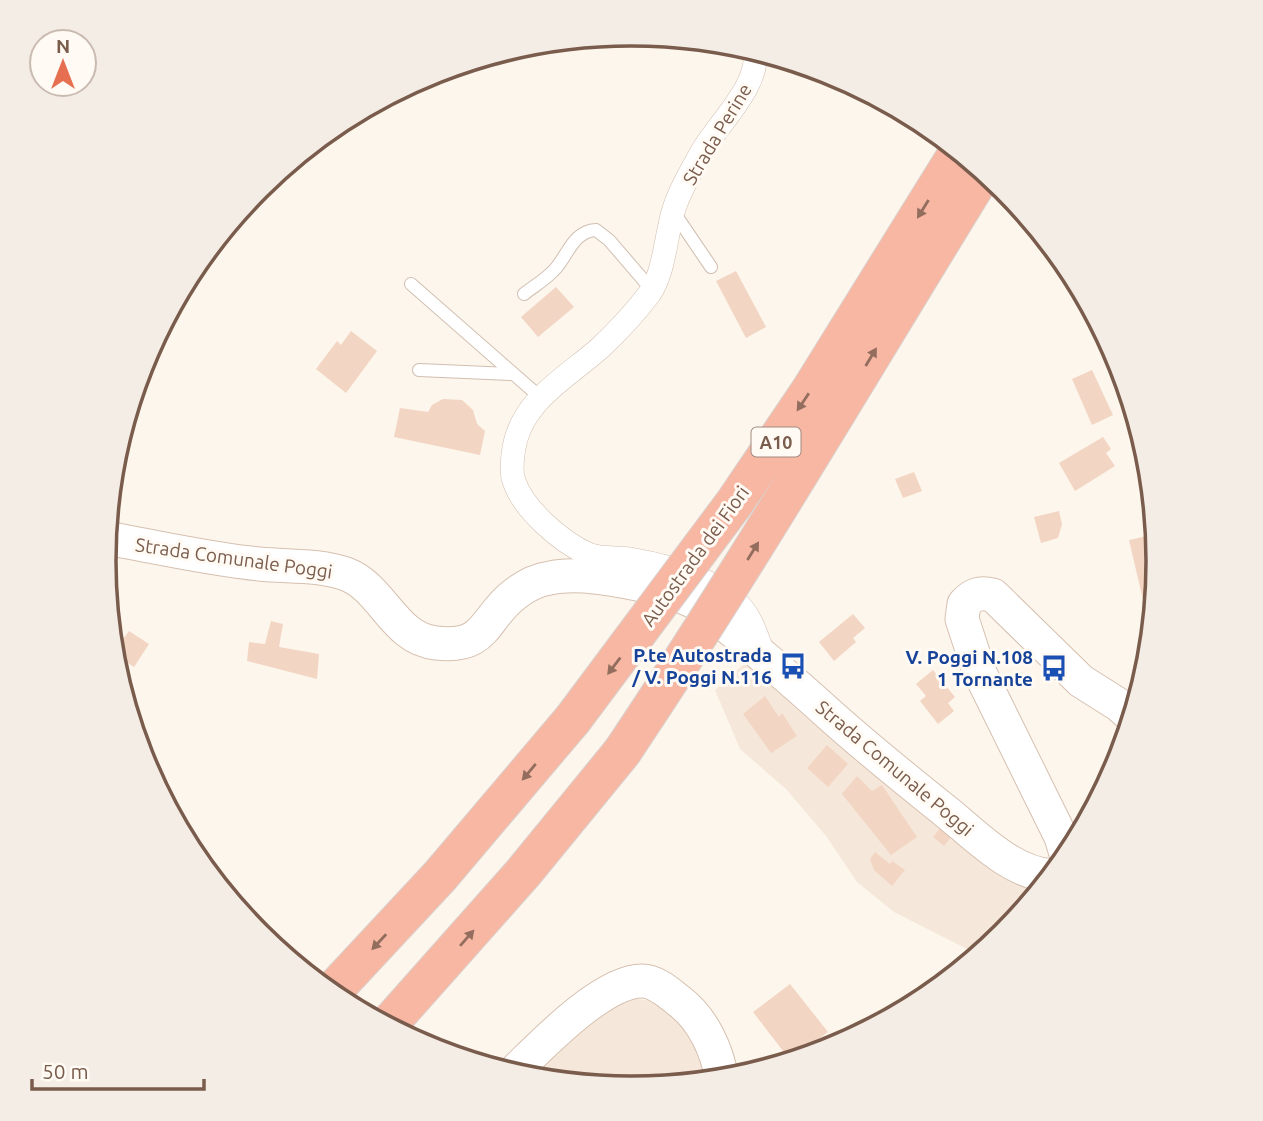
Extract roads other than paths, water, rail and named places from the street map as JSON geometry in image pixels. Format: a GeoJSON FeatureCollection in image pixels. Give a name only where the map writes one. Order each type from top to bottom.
{"type":"FeatureCollection","features":[{"type":"Feature","properties":{"kind":"highway","name":"Autostrada dei Fiori"},"geometry":{"type":"LineString","coordinates":[[339,984],[440,876],[573,719],[735,502],[810,391],[954,159]]}},
{"type":"Feature","properties":{"kind":"highway","name":"A10"},"geometry":{"type":"LineString","coordinates":[[395,1018],[523,873],[622,752],[767,528],[979,180]]}},
{"type":"Feature","properties":{"kind":"main road","name":"Strada Comunale Poggi"},"geometry":{"type":"LineString","coordinates":[[117,540],[258,564],[309,567],[348,575],[367,587],[401,626],[417,638],[434,643],[464,643],[474,639],[513,595],[533,582],[542,580],[568,576],[642,584],[674,593],[701,605],[764,656],[892,770],[978,838],[1015,864],[1040,874]]}},
{"type":"Feature","properties":{"kind":"main road"},"geometry":{"type":"LineString","coordinates":[[1063,843],[979,671],[962,619],[964,604],[976,594],[993,595],[1081,681],[1124,709]]}},
{"type":"Feature","properties":{"kind":"main road"},"geometry":{"type":"LineString","coordinates":[[523,1064],[569,1021],[606,992],[623,984],[643,981],[662,988],[683,1003],[696,1018],[715,1051],[719,1068]]}},
{"type":"Feature","properties":{"kind":"street","name":"Strada Perine"},"geometry":{"type":"LineString","coordinates":[[533,405],[600,348],[630,318],[652,290],[673,211],[702,151],[731,112],[751,78],[756,61]]}},
{"type":"Feature","properties":{"kind":"street"},"geometry":{"type":"LineString","coordinates":[[533,405],[516,436],[513,479],[522,498],[537,517],[590,555],[662,566],[692,576],[715,588],[739,604],[748,616],[764,656]]}},
{"type":"Feature","properties":{"kind":"lane"},"geometry":{"type":"LineString","coordinates":[[673,211],[712,267]]}},
{"type":"Feature","properties":{"kind":"lane"},"geometry":{"type":"LineString","coordinates":[[524,294],[556,268],[565,251],[587,230],[596,230],[609,240],[652,290]]}},
{"type":"Feature","properties":{"kind":"lane"},"geometry":{"type":"LineString","coordinates":[[411,284],[512,374],[533,405]]}},
{"type":"Feature","properties":{"kind":"lane"},"geometry":{"type":"LineString","coordinates":[[419,370],[512,374]]}},
{"type":"Feature","properties":{"kind":"place","name":"P.te Autostrada / V. Poggi N.116"},"geometry":{"type":"Point","coordinates":[793,666]}},
{"type":"Feature","properties":{"kind":"place","name":"V. Poggi N.108 1 Tornante"},"geometry":{"type":"Point","coordinates":[1054,668]}}]}
